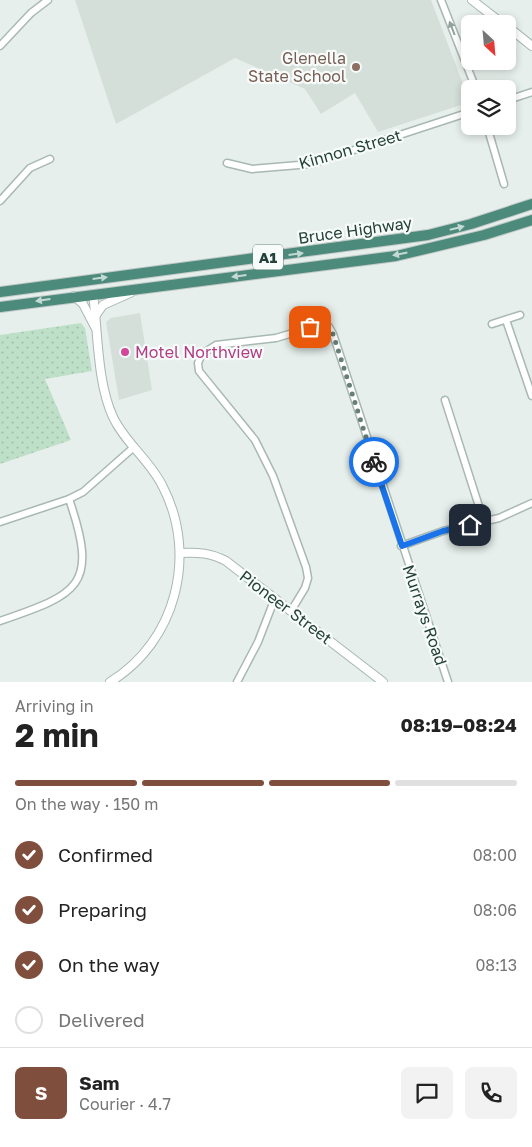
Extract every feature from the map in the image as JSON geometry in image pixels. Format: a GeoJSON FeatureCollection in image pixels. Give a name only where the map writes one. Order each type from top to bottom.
{"type":"FeatureCollection","features":[{"type":"Feature","properties":{"kind":"highway","name":"Bruce Highway"},"geometry":{"type":"LineString","coordinates":[[0,292],[428,235],[471,224],[532,204]]}},
{"type":"Feature","properties":{"kind":"highway","name":"Bruce Highway"},"geometry":{"type":"LineString","coordinates":[[0,306],[396,256],[484,235],[532,220]]}},
{"type":"Feature","properties":{"kind":"highway"},"geometry":{"type":"LineString","coordinates":[[0,297],[80,287],[86,288],[92,294]]}},
{"type":"Feature","properties":{"kind":"street"},"geometry":{"type":"LineString","coordinates":[[0,46],[32,13],[48,0]]}},
{"type":"Feature","properties":{"kind":"street"},"geometry":{"type":"LineString","coordinates":[[441,0],[472,80]]}},
{"type":"Feature","properties":{"kind":"street"},"geometry":{"type":"LineString","coordinates":[[472,0],[491,15]]}},
{"type":"Feature","properties":{"kind":"street"},"geometry":{"type":"LineString","coordinates":[[516,33],[532,46]]}},
{"type":"Feature","properties":{"kind":"street"},"geometry":{"type":"LineString","coordinates":[[516,97],[532,92]]}},
{"type":"Feature","properties":{"kind":"street","name":"Kinnon Street"},"geometry":{"type":"LineString","coordinates":[[227,163],[252,169],[311,164],[461,115]]}},
{"type":"Feature","properties":{"kind":"street"},"geometry":{"type":"LineString","coordinates":[[490,135],[504,184]]}},
{"type":"Feature","properties":{"kind":"street"},"geometry":{"type":"LineString","coordinates":[[0,201],[30,168],[50,159]]}},
{"type":"Feature","properties":{"kind":"street"},"geometry":{"type":"LineString","coordinates":[[96,315],[99,308],[107,303],[141,289]]}},
{"type":"Feature","properties":{"kind":"street"},"geometry":{"type":"LineString","coordinates":[[92,294],[108,403],[119,428],[152,467],[170,500],[178,529],[181,553],[175,594],[170,612],[160,632],[147,651],[110,682]]}},
{"type":"Feature","properties":{"kind":"street"},"geometry":{"type":"LineString","coordinates":[[74,296],[83,304],[96,329]]}},
{"type":"Feature","properties":{"kind":"street"},"geometry":{"type":"LineString","coordinates":[[492,324],[520,315]]}},
{"type":"Feature","properties":{"kind":"street"},"geometry":{"type":"LineString","coordinates":[[506,320],[532,396]]}},
{"type":"Feature","properties":{"kind":"street","name":"Murrays Road"},"geometry":{"type":"LineString","coordinates":[[291,610],[308,578],[294,529],[265,456],[255,440],[204,378],[199,371],[198,363],[202,354],[216,345],[276,338],[323,324],[329,327],[333,334],[448,682]]}},
{"type":"Feature","properties":{"kind":"street"},"geometry":{"type":"LineString","coordinates":[[445,400],[484,522]]}},
{"type":"Feature","properties":{"kind":"street"},"geometry":{"type":"LineString","coordinates":[[0,522],[69,500],[93,485],[134,447]]}},
{"type":"Feature","properties":{"kind":"street"},"geometry":{"type":"LineString","coordinates":[[0,621],[54,601],[69,592],[77,578],[83,565],[83,553],[81,537],[69,500]]}},
{"type":"Feature","properties":{"kind":"street"},"geometry":{"type":"LineString","coordinates":[[402,546],[443,531],[484,522],[532,503]]}},
{"type":"Feature","properties":{"kind":"street","name":"Pioneer Street"},"geometry":{"type":"LineString","coordinates":[[181,553],[200,552],[217,556],[291,610],[383,682]]}},
{"type":"Feature","properties":{"kind":"street"},"geometry":{"type":"LineString","coordinates":[[237,682],[258,642],[275,598]]}},
{"type":"Feature","properties":{"kind":"shaded area","name":"Glenella State School"},"geometry":{"type":"Polygon","coordinates":[[[75,0],[431,0],[462,80],[461,105],[378,132],[355,93],[321,114],[305,89],[235,58],[116,124],[75,0]]]}},
{"type":"Feature","properties":{"kind":"shaded area"},"geometry":{"type":"Polygon","coordinates":[[[140,313],[152,390],[119,400],[106,322],[111,318],[140,313]]]}},
{"type":"Feature","properties":{"kind":"green space"},"geometry":{"type":"Polygon","coordinates":[[[81,323],[85,328],[92,371],[45,379],[71,440],[0,464],[0,335],[81,323]]]}},
{"type":"Feature","properties":{"kind":"way so far"},"geometry":{"type":"LineString","coordinates":[[310,327],[323,324],[329,327],[333,334],[374,462]]}},
{"type":"Feature","properties":{"kind":"place","name":"Glenella State School"},"geometry":{"type":"Point","coordinates":[356,67]}},
{"type":"Feature","properties":{"kind":"place","name":"Motel Northview"},"geometry":{"type":"Point","coordinates":[125,352]}},
{"type":"Feature","properties":{"kind":"route"},"geometry":{"type":"LineString","coordinates":[[374,462],[402,546],[443,531],[470,525]]}}]}
